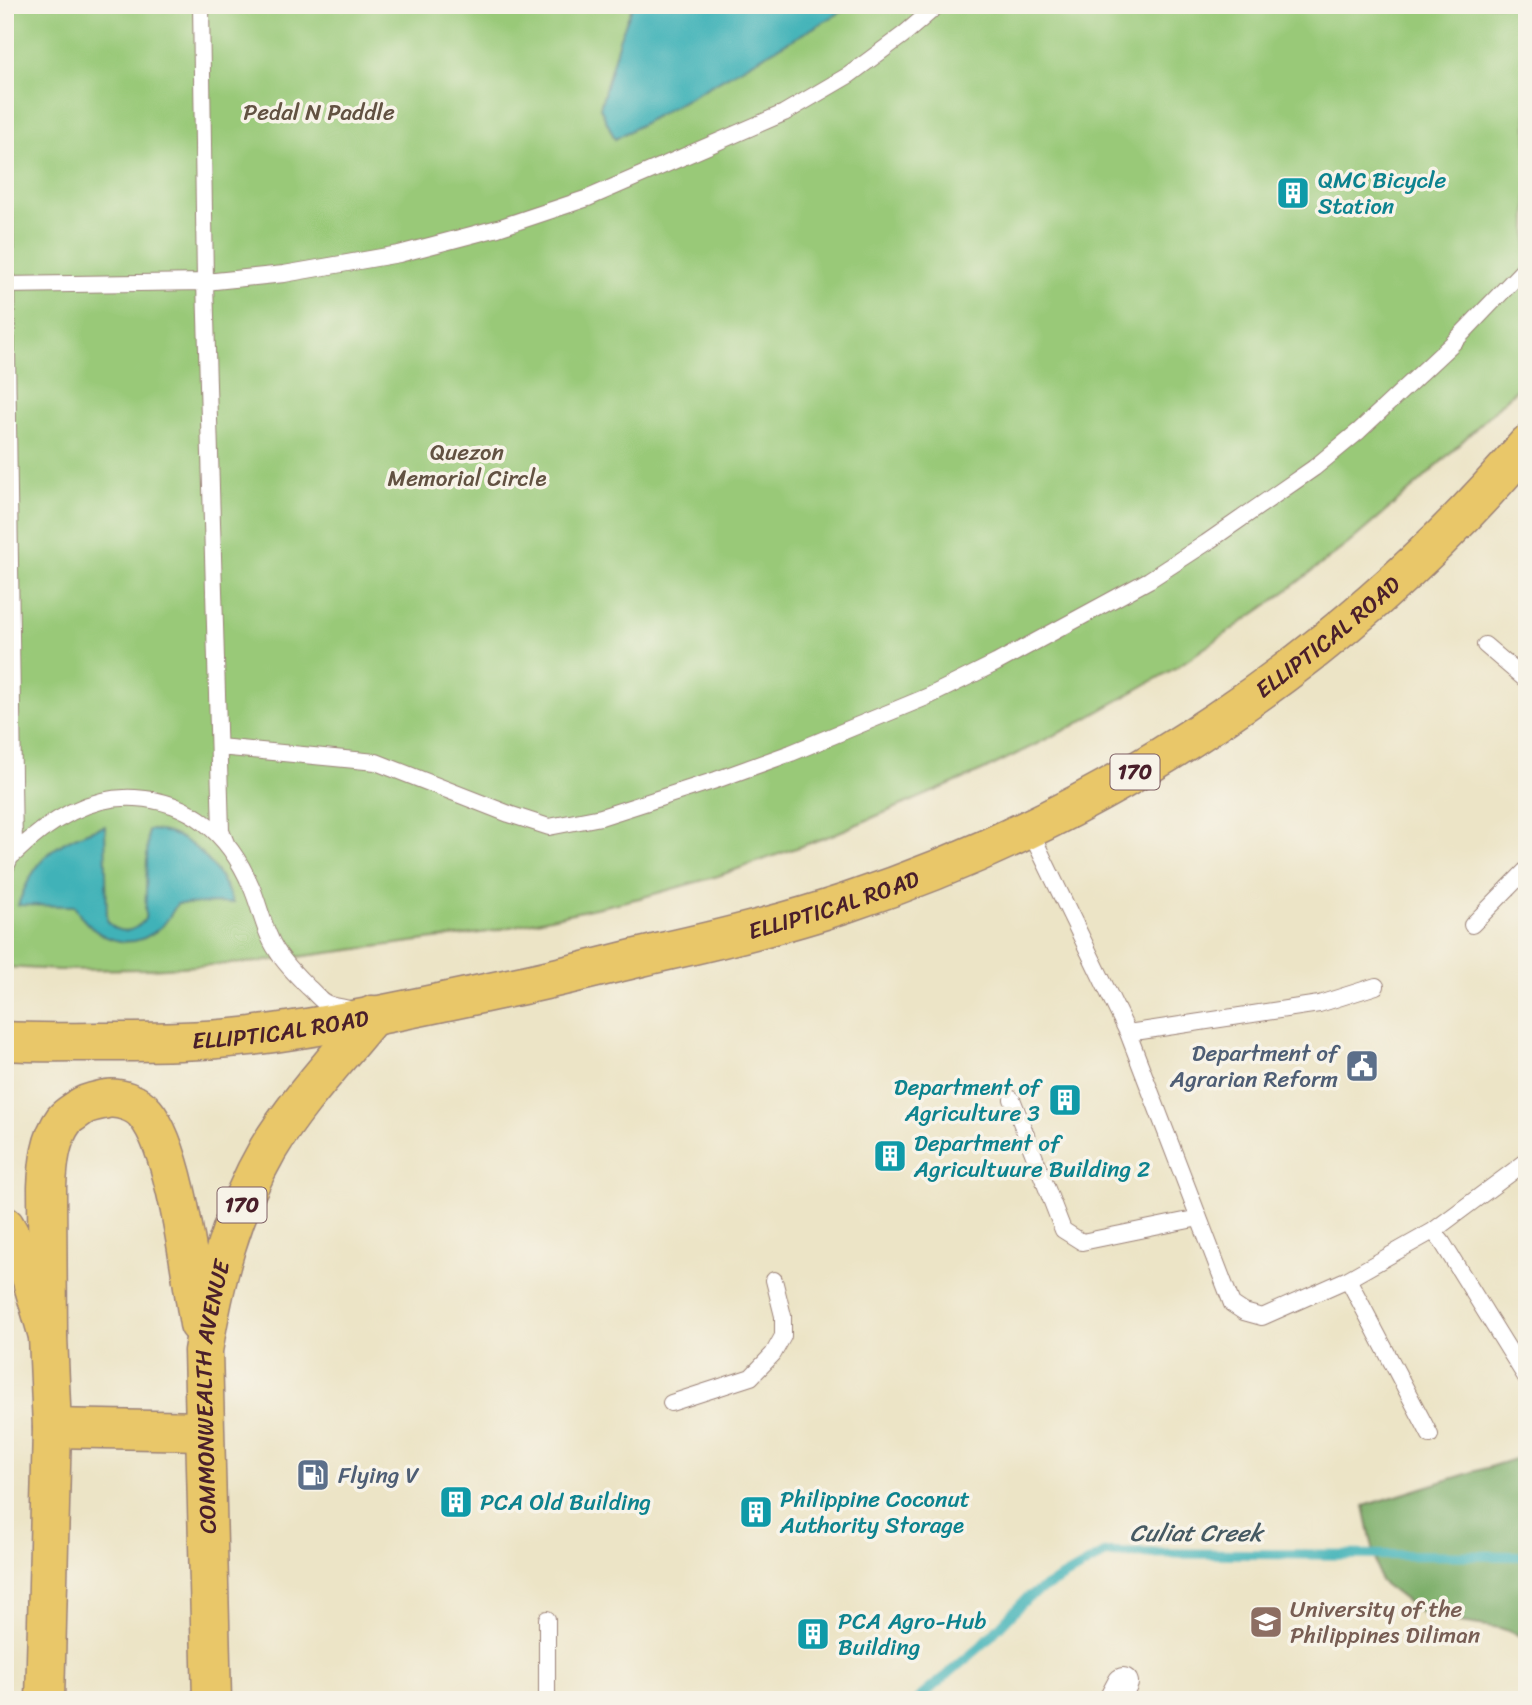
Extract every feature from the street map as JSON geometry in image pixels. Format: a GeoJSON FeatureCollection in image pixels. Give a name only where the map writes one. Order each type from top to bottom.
{"type":"FeatureCollection","features":[{"type":"Feature","properties":{"kind":"main road","name":"ELLIPTICAL ROAD"},"geometry":{"type":"LineString","coordinates":[[5,1041],[196,1040],[298,1029],[552,979],[753,932],[847,903],[939,869],[1029,829],[1115,784],[1205,729],[1291,668],[1373,601],[1440,538],[1527,445]]}},
{"type":"Feature","properties":{"kind":"main road","name":"COMMONWEALTH AVENUE"},"geometry":{"type":"LineString","coordinates":[[212,1700],[203,1351],[211,1300],[223,1251],[260,1165],[287,1121],[373,1015]]}},
{"type":"Feature","properties":{"kind":"main road"},"geometry":{"type":"LineString","coordinates":[[45,1700],[52,1428],[48,1336],[48,1164],[54,1141],[65,1119],[86,1104],[111,1098],[127,1101],[144,1111],[155,1128],[165,1154],[181,1218],[203,1351]]}},
{"type":"Feature","properties":{"kind":"main road"},"geometry":{"type":"LineString","coordinates":[[5,1226],[28,1268],[48,1336]]}},
{"type":"Feature","properties":{"kind":"main road"},"geometry":{"type":"LineString","coordinates":[[52,1428],[204,1431]]}},
{"type":"Feature","properties":{"kind":"lane"},"geometry":{"type":"LineString","coordinates":[[201,5],[205,282],[221,831],[251,886],[275,949],[325,1003],[373,1015]]}},
{"type":"Feature","properties":{"kind":"lane"},"geometry":{"type":"LineString","coordinates":[[6,285],[205,282],[284,274],[399,254],[498,228],[588,198],[784,113],[849,75],[938,5]]}},
{"type":"Feature","properties":{"kind":"lane"},"geometry":{"type":"LineString","coordinates":[[5,206],[9,862]]}},
{"type":"Feature","properties":{"kind":"lane"},"geometry":{"type":"LineString","coordinates":[[219,747],[376,762],[549,827],[601,817],[791,753],[929,696],[996,663],[1149,580],[1206,543],[1314,468],[1359,430],[1453,343],[1527,266]]}},
{"type":"Feature","properties":{"kind":"lane"},"geometry":{"type":"LineString","coordinates":[[1485,645],[1527,681]]}},
{"type":"Feature","properties":{"kind":"lane"},"geometry":{"type":"LineString","coordinates":[[9,862],[37,832],[64,816],[104,802],[127,798],[152,799],[188,810],[226,843]]}},
{"type":"Feature","properties":{"kind":"lane"},"geometry":{"type":"LineString","coordinates":[[1029,829],[1128,1033],[1232,1304],[1254,1316],[1272,1315],[1348,1279],[1433,1231],[1527,1161]]}},
{"type":"Feature","properties":{"kind":"lane"},"geometry":{"type":"LineString","coordinates":[[1472,925],[1527,869]]}},
{"type":"Feature","properties":{"kind":"lane"},"geometry":{"type":"LineString","coordinates":[[1128,1033],[1319,1004],[1376,986]]}},
{"type":"Feature","properties":{"kind":"lane"},"geometry":{"type":"LineString","coordinates":[[1012,1099],[1063,1230],[1073,1237],[1082,1242],[1199,1218]]}},
{"type":"Feature","properties":{"kind":"lane"},"geometry":{"type":"LineString","coordinates":[[1433,1231],[1527,1379]]}},
{"type":"Feature","properties":{"kind":"lane"},"geometry":{"type":"LineString","coordinates":[[1348,1279],[1430,1435]]}},
{"type":"Feature","properties":{"kind":"lane"},"geometry":{"type":"LineString","coordinates":[[671,1404],[751,1377],[773,1354],[783,1336],[783,1316],[774,1280]]}},
{"type":"Feature","properties":{"kind":"lane"},"geometry":{"type":"LineString","coordinates":[[547,1619],[547,1700]]}},
{"type":"Feature","properties":{"kind":"green space","name":"Quezon Memorial Circle"},"geometry":{"type":"Polygon","coordinates":[[[5,5],[1527,5],[1527,379],[1420,482],[1349,543],[1273,601],[1177,667],[1073,726],[982,771],[832,835],[718,876],[640,898],[488,932],[259,962],[149,969],[59,970],[5,967],[5,5]]]}},
{"type":"Feature","properties":{"kind":"green space"},"geometry":{"type":"Polygon","coordinates":[[[1527,1455],[1527,1638],[1500,1628],[1427,1617],[1380,1581],[1364,1506],[1527,1455]]]}},
{"type":"Feature","properties":{"kind":"water"},"geometry":{"type":"Polygon","coordinates":[[[633,5],[845,5],[845,10],[615,139],[600,108],[619,40],[633,5]]]}},
{"type":"Feature","properties":{"kind":"water"},"geometry":{"type":"Polygon","coordinates":[[[105,826],[107,920],[116,929],[131,930],[145,919],[148,830],[177,836],[201,853],[220,876],[233,903],[177,904],[161,927],[137,940],[125,941],[102,935],[82,918],[74,906],[18,905],[32,874],[50,853],[61,844],[105,826]]]}},
{"type":"Feature","properties":{"kind":"waterway","name":"Culiat Creek"},"geometry":{"type":"LineString","coordinates":[[917,1700],[981,1646],[1028,1597],[1106,1553],[1527,1556]]}},
{"type":"Feature","properties":{"kind":"place","name":"QMC Bicycle Station"},"geometry":{"type":"Point","coordinates":[1293,193]}},
{"type":"Feature","properties":{"kind":"place","name":"Department of Agrarian Reform"},"geometry":{"type":"Point","coordinates":[1362,1066]}},
{"type":"Feature","properties":{"kind":"place","name":"Department of Agriculture 3"},"geometry":{"type":"Point","coordinates":[1065,1100]}},
{"type":"Feature","properties":{"kind":"place","name":"Department of Agricultuure Building 2"},"geometry":{"type":"Point","coordinates":[890,1156]}},
{"type":"Feature","properties":{"kind":"place","name":"Flying V"},"geometry":{"type":"Point","coordinates":[313,1475]}},
{"type":"Feature","properties":{"kind":"place","name":"PCA Old Building"},"geometry":{"type":"Point","coordinates":[456,1502]}},
{"type":"Feature","properties":{"kind":"place","name":"Philippine Coconut Authority Storage"},"geometry":{"type":"Point","coordinates":[756,1512]}},
{"type":"Feature","properties":{"kind":"place","name":"University of the Philippines Diliman"},"geometry":{"type":"Point","coordinates":[1266,1622]}},
{"type":"Feature","properties":{"kind":"place","name":"PCA Agro-Hub Building"},"geometry":{"type":"Point","coordinates":[813,1634]}},
{"type":"Feature","properties":{"kind":"park label","name":"Pedal N Paddle"},"geometry":{"type":"Point","coordinates":[319,112]}}]}
